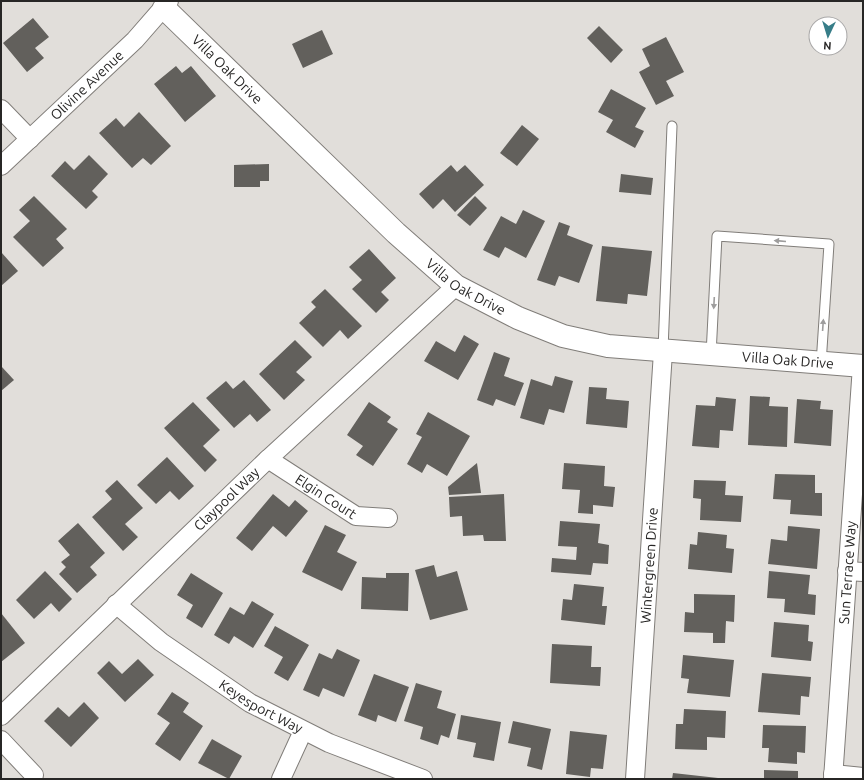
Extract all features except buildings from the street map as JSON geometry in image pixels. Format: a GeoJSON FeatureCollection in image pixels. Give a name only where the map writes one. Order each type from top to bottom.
{"type":"FeatureCollection","features":[{"type":"Feature","properties":{"kind":"street","name":"Olivine Avenue"},"geometry":{"type":"LineString","coordinates":[[1,166],[135,40],[167,4]]}},
{"type":"Feature","properties":{"kind":"street","name":"Villa Oak Drive"},"geometry":{"type":"LineString","coordinates":[[167,4],[396,233],[456,286],[518,318],[563,336],[608,346],[711,356],[863,366]]}},
{"type":"Feature","properties":{"kind":"street"},"geometry":{"type":"LineString","coordinates":[[1,109],[30,139]]}},
{"type":"Feature","properties":{"kind":"street","name":"Claypool Way"},"geometry":{"type":"LineString","coordinates":[[1,716],[268,459],[456,286]]}},
{"type":"Feature","properties":{"kind":"street","name":"Wintergreen Drive"},"geometry":{"type":"LineString","coordinates":[[634,779],[663,352]]}},
{"type":"Feature","properties":{"kind":"street","name":"Sun Terrace Way"},"geometry":{"type":"LineString","coordinates":[[833,777],[855,572],[863,366]]}},
{"type":"Feature","properties":{"kind":"street","name":"Elgin Court"},"geometry":{"type":"LineString","coordinates":[[268,459],[356,516],[388,518]]}},
{"type":"Feature","properties":{"kind":"street","name":"Keyesport Way"},"geometry":{"type":"LineString","coordinates":[[116,604],[161,642],[250,703],[303,731],[347,750],[423,779]]}},
{"type":"Feature","properties":{"kind":"street"},"geometry":{"type":"LineString","coordinates":[[281,779],[303,731]]}},
{"type":"Feature","properties":{"kind":"street"},"geometry":{"type":"LineString","coordinates":[[1,740],[34,775]]}},
{"type":"Feature","properties":{"kind":"street"},"geometry":{"type":"LineString","coordinates":[[833,777],[863,777]]}},
{"type":"Feature","properties":{"kind":"lane"},"geometry":{"type":"LineString","coordinates":[[663,352],[672,126]]}},
{"type":"Feature","properties":{"kind":"lane"},"geometry":{"type":"LineString","coordinates":[[711,356],[718,236],[829,244],[821,364]]}}]}
